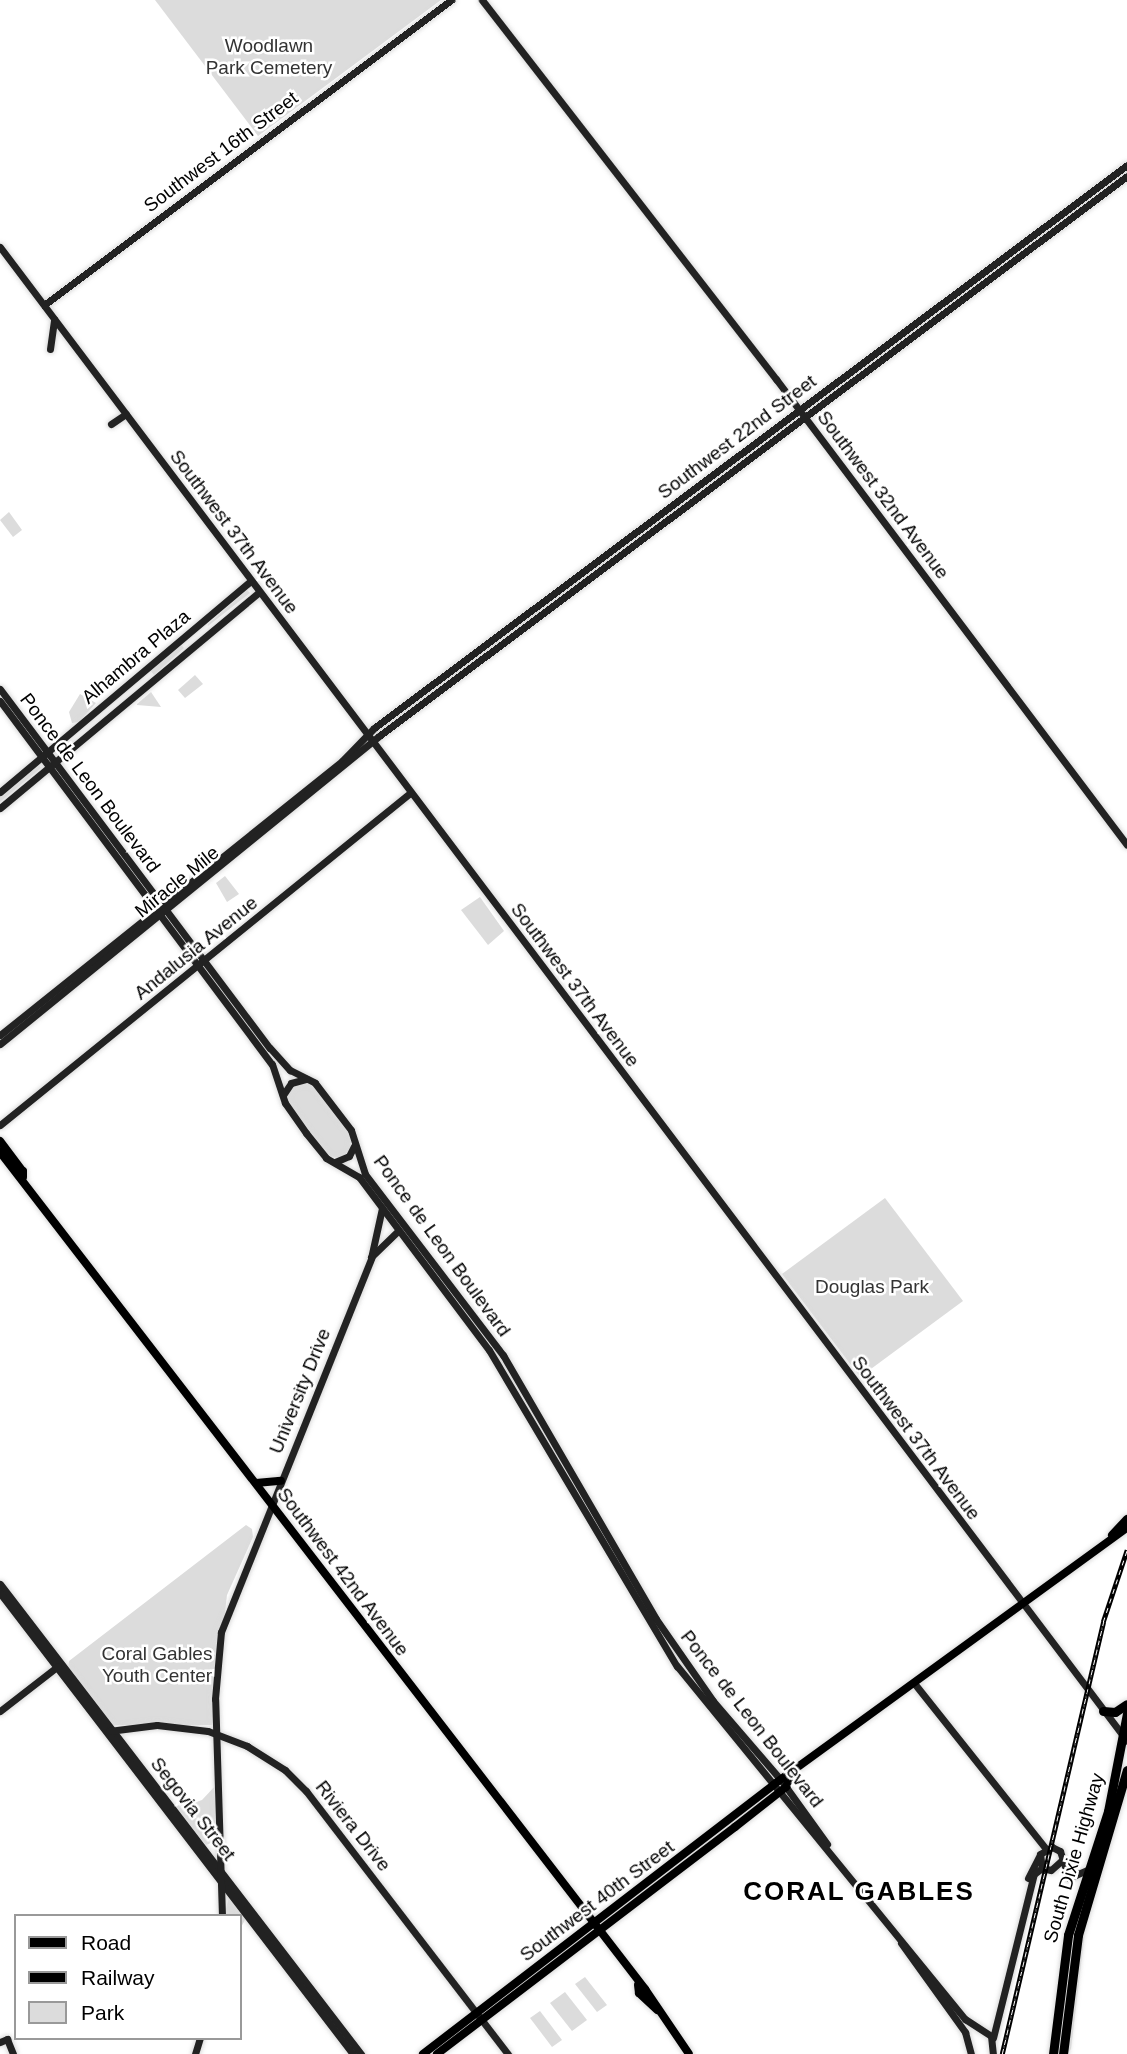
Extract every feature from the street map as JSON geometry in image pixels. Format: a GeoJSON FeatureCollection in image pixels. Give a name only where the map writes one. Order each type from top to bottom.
{"type":"FeatureCollection","features":[{"type":"Feature","properties":{"kind":"highway"},"geometry":{"type":"LineString","coordinates":[[1103,1711],[1115,1712],[1127,1704]]}},
{"type":"Feature","properties":{"kind":"highway","name":"South Dixie Highway"},"geometry":{"type":"LineString","coordinates":[[1053,2054],[1067,1943],[1087,1870],[1108,1811],[1125,1739],[1127,1713]]}},
{"type":"Feature","properties":{"kind":"highway","name":"South Dixie Highway"},"geometry":{"type":"LineString","coordinates":[[1063,2054],[1078,1935],[1127,1770]]}},
{"type":"Feature","properties":{"kind":"main road","name":"Southwest 42nd Avenue"},"geometry":{"type":"LineString","coordinates":[[0,1140],[23,1171],[23,1177]]}},
{"type":"Feature","properties":{"kind":"main road","name":"Southwest 42nd Avenue"},"geometry":{"type":"LineString","coordinates":[[0,1152],[23,1177],[638,1985],[645,2000],[657,2010],[690,2053]]}},
{"type":"Feature","properties":{"kind":"main road"},"geometry":{"type":"LineString","coordinates":[[256,1483],[281,1481]]}},
{"type":"Feature","properties":{"kind":"main road","name":"Southwest 40th Street"},"geometry":{"type":"LineString","coordinates":[[424,2054],[479,2016],[1112,1535],[1127,1519]]}},
{"type":"Feature","properties":{"kind":"main road","name":"Southwest 40th Street"},"geometry":{"type":"LineString","coordinates":[[1112,1535],[1127,1528]]}},
{"type":"Feature","properties":{"kind":"main road","name":"Southwest 40th Street"},"geometry":{"type":"LineString","coordinates":[[437,2054],[479,2016]]}},
{"type":"Feature","properties":{"kind":"street","name":"Southwest 16th Street"},"geometry":{"type":"LineString","coordinates":[[44,305],[451,0]]}},
{"type":"Feature","properties":{"kind":"street","name":"Southwest 32nd Avenue"},"geometry":{"type":"LineString","coordinates":[[482,0],[805,417],[1127,845]]}},
{"type":"Feature","properties":{"kind":"street","name":"Southwest 22nd Street"},"geometry":{"type":"LineString","coordinates":[[372,742],[805,417],[1127,165]]}},
{"type":"Feature","properties":{"kind":"street","name":"Southwest 22nd Street"},"geometry":{"type":"LineString","coordinates":[[366,734],[799,410],[1127,176]]}},
{"type":"Feature","properties":{"kind":"street","name":"Southwest 37th Avenue"},"geometry":{"type":"LineString","coordinates":[[0,247],[1125,1739]]}},
{"type":"Feature","properties":{"kind":"street"},"geometry":{"type":"LineString","coordinates":[[50,349],[54,318]]}},
{"type":"Feature","properties":{"kind":"street"},"geometry":{"type":"LineString","coordinates":[[111,424],[126,414]]}},
{"type":"Feature","properties":{"kind":"street"},"geometry":{"type":"LineString","coordinates":[[720,469],[724,478]]}},
{"type":"Feature","properties":{"kind":"street","name":"Alhambra Plaza"},"geometry":{"type":"LineString","coordinates":[[0,792],[251,581]]}},
{"type":"Feature","properties":{"kind":"street","name":"Alhambra Plaza"},"geometry":{"type":"LineString","coordinates":[[2,806],[259,592]]}},
{"type":"Feature","properties":{"kind":"street"},"geometry":{"type":"LineString","coordinates":[[199,626],[208,633]]}},
{"type":"Feature","properties":{"kind":"street"},"geometry":{"type":"LineString","coordinates":[[186,636],[194,645]]}},
{"type":"Feature","properties":{"kind":"street","name":"Ponce de Leon Boulevard"},"geometry":{"type":"LineString","coordinates":[[0,688],[44,754]]}},
{"type":"Feature","properties":{"kind":"street"},"geometry":{"type":"LineString","coordinates":[[124,688],[126,702]]}},
{"type":"Feature","properties":{"kind":"street","name":"Ponce de Leon Boulevard"},"geometry":{"type":"LineString","coordinates":[[0,701],[52,764],[272,1064],[283,1095],[313,1142],[334,1162],[357,1175],[498,1363],[622,1581],[677,1666],[780,1786]]}},
{"type":"Feature","properties":{"kind":"street","name":"Miracle Mile"},"geometry":{"type":"LineString","coordinates":[[0,1044],[342,761],[366,734]]}},
{"type":"Feature","properties":{"kind":"street","name":"Miracle Mile"},"geometry":{"type":"LineString","coordinates":[[0,1035],[161,911],[372,742]]}},
{"type":"Feature","properties":{"kind":"street","name":"Andalusia Avenue"},"geometry":{"type":"LineString","coordinates":[[0,1125],[410,793]]}},
{"type":"Feature","properties":{"kind":"street","name":"Ponce de Leon Boulevard"},"geometry":{"type":"LineString","coordinates":[[201,964],[281,1061],[307,1079],[351,1130],[366,1176],[512,1368],[656,1619],[713,1701],[901,1942],[965,2032]]}},
{"type":"Feature","properties":{"kind":"street"},"geometry":{"type":"LineString","coordinates":[[283,1095],[291,1083],[307,1079]]}},
{"type":"Feature","properties":{"kind":"street"},"geometry":{"type":"LineString","coordinates":[[334,1162],[349,1156],[355,1144]]}},
{"type":"Feature","properties":{"kind":"street","name":"University Drive"},"geometry":{"type":"LineString","coordinates":[[222,1914],[217,1734],[220,1636],[262,1524],[371,1258],[382,1208]]}},
{"type":"Feature","properties":{"kind":"street"},"geometry":{"type":"LineString","coordinates":[[371,1258],[398,1231]]}},
{"type":"Feature","properties":{"kind":"street"},"geometry":{"type":"LineString","coordinates":[[262,1524],[284,1520]]}},
{"type":"Feature","properties":{"kind":"street","name":"Segovia Street"},"geometry":{"type":"LineString","coordinates":[[0,1584],[353,2054]]}},
{"type":"Feature","properties":{"kind":"street","name":"Segovia Street"},"geometry":{"type":"LineString","coordinates":[[0,1593],[59,1665]]}},
{"type":"Feature","properties":{"kind":"street"},"geometry":{"type":"LineString","coordinates":[[0,1711],[59,1665]]}},
{"type":"Feature","properties":{"kind":"street"},"geometry":{"type":"LineString","coordinates":[[914,1684],[1024,1823],[1042,1853],[1042,1868]]}},
{"type":"Feature","properties":{"kind":"street","name":"Riviera Drive"},"geometry":{"type":"LineString","coordinates":[[109,1731],[168,1725],[217,1734],[268,1758],[304,1788],[508,2054]]}},
{"type":"Feature","properties":{"kind":"street","name":"Segovia Street"},"geometry":{"type":"LineString","coordinates":[[109,1731],[361,2054]]}},
{"type":"Feature","properties":{"kind":"street"},"geometry":{"type":"LineString","coordinates":[[202,1847],[221,1841]]}},
{"type":"Feature","properties":{"kind":"street"},"geometry":{"type":"LineString","coordinates":[[995,2052],[993,2038],[1031,1867],[1042,1853],[1059,1850],[1069,1878],[1087,1870]]}},
{"type":"Feature","properties":{"kind":"street"},"geometry":{"type":"LineString","coordinates":[[1019,1927],[1034,1874],[1042,1868],[1051,1870],[1061,1861]]}},
{"type":"Feature","properties":{"kind":"street","name":"Ponce de Leon Boulevard"},"geometry":{"type":"LineString","coordinates":[[901,1942],[979,2027],[993,2038]]}},
{"type":"Feature","properties":{"kind":"street"},"geometry":{"type":"LineString","coordinates":[[971,2054],[965,2032],[998,2019]]}},
{"type":"Feature","properties":{"kind":"green space","name":"Woodlawn Park Cemetery"},"geometry":{"type":"Polygon","coordinates":[[[155,0],[441,0],[258,136],[155,0]]]}},
{"type":"Feature","properties":{"kind":"green space"},"geometry":{"type":"Polygon","coordinates":[[[9,512],[22,530],[13,537],[0,520],[9,512]]]}},
{"type":"Feature","properties":{"kind":"green space"},"geometry":{"type":"Polygon","coordinates":[[[247,590],[250,593],[208,626],[208,624],[247,590]]]}},
{"type":"Feature","properties":{"kind":"green space"},"geometry":{"type":"Polygon","coordinates":[[[181,645],[184,648],[154,675],[150,670],[181,645]]]}},
{"type":"Feature","properties":{"kind":"green space"},"geometry":{"type":"Polygon","coordinates":[[[195,675],[203,684],[185,698],[178,690],[195,675]]]}},
{"type":"Feature","properties":{"kind":"green space"},"geometry":{"type":"Polygon","coordinates":[[[151,692],[161,707],[137,705],[137,704],[151,692]]]}},
{"type":"Feature","properties":{"kind":"green space"},"geometry":{"type":"Polygon","coordinates":[[[80,694],[96,703],[79,722],[72,723],[69,712],[80,694]]]}},
{"type":"Feature","properties":{"kind":"green space"},"geometry":{"type":"Polygon","coordinates":[[[39,765],[41,768],[0,802],[0,797],[39,765]]]}},
{"type":"Feature","properties":{"kind":"green space"},"geometry":{"type":"Polygon","coordinates":[[[225,876],[239,894],[227,902],[216,883],[225,876]]]}},
{"type":"Feature","properties":{"kind":"green space"},"geometry":{"type":"Polygon","coordinates":[[[480,897],[504,931],[488,945],[461,910],[480,897]]]}},
{"type":"Feature","properties":{"kind":"green space"},"geometry":{"type":"Polygon","coordinates":[[[310,1082],[351,1135],[351,1150],[341,1158],[329,1156],[288,1106],[287,1092],[297,1083],[310,1082]]]}},
{"type":"Feature","properties":{"kind":"green space","name":"Douglas Park"},"geometry":{"type":"Polygon","coordinates":[[[885,1198],[963,1301],[860,1377],[782,1274],[885,1198]]]}},
{"type":"Feature","properties":{"kind":"green space","name":"Coral Gables Youth Center"},"geometry":{"type":"Polygon","coordinates":[[[246,1525],[252,1529],[253,1537],[227,1595],[212,1725],[112,1725],[68,1668],[69,1661],[246,1525]]]}},
{"type":"Feature","properties":{"kind":"green space"},"geometry":{"type":"Polygon","coordinates":[[[216,1785],[216,1841],[206,1845],[175,1808],[185,1800],[190,1804],[202,1800],[216,1785]]]}},
{"type":"Feature","properties":{"kind":"green space"},"geometry":{"type":"Polygon","coordinates":[[[229,1897],[246,1918],[242,1925],[242,1914],[225,1914],[229,1897]]]}},
{"type":"Feature","properties":{"kind":"green space"},"geometry":{"type":"Polygon","coordinates":[[[1086,1922],[1071,2049],[1067,2054],[1083,1932],[1086,1922]]]}},
{"type":"Feature","properties":{"kind":"green space"},"geometry":{"type":"Polygon","coordinates":[[[585,1977],[607,2005],[597,2012],[575,1984],[585,1977]]]}},
{"type":"Feature","properties":{"kind":"green space"},"geometry":{"type":"Polygon","coordinates":[[[565,1992],[587,2020],[572,2031],[550,2003],[565,1992]]]}},
{"type":"Feature","properties":{"kind":"green space"},"geometry":{"type":"Polygon","coordinates":[[[540,2011],[562,2040],[552,2047],[530,2018],[540,2011]]]}},
{"type":"Feature","properties":{"kind":"railway"},"geometry":{"type":"LineString","coordinates":[[1002,2054],[1103,1622],[1127,1550]]}},
{"type":"Feature","properties":{"kind":"district","name":"CORAL GABLES"},"geometry":{"type":"Point","coordinates":[858,1892]}}]}
